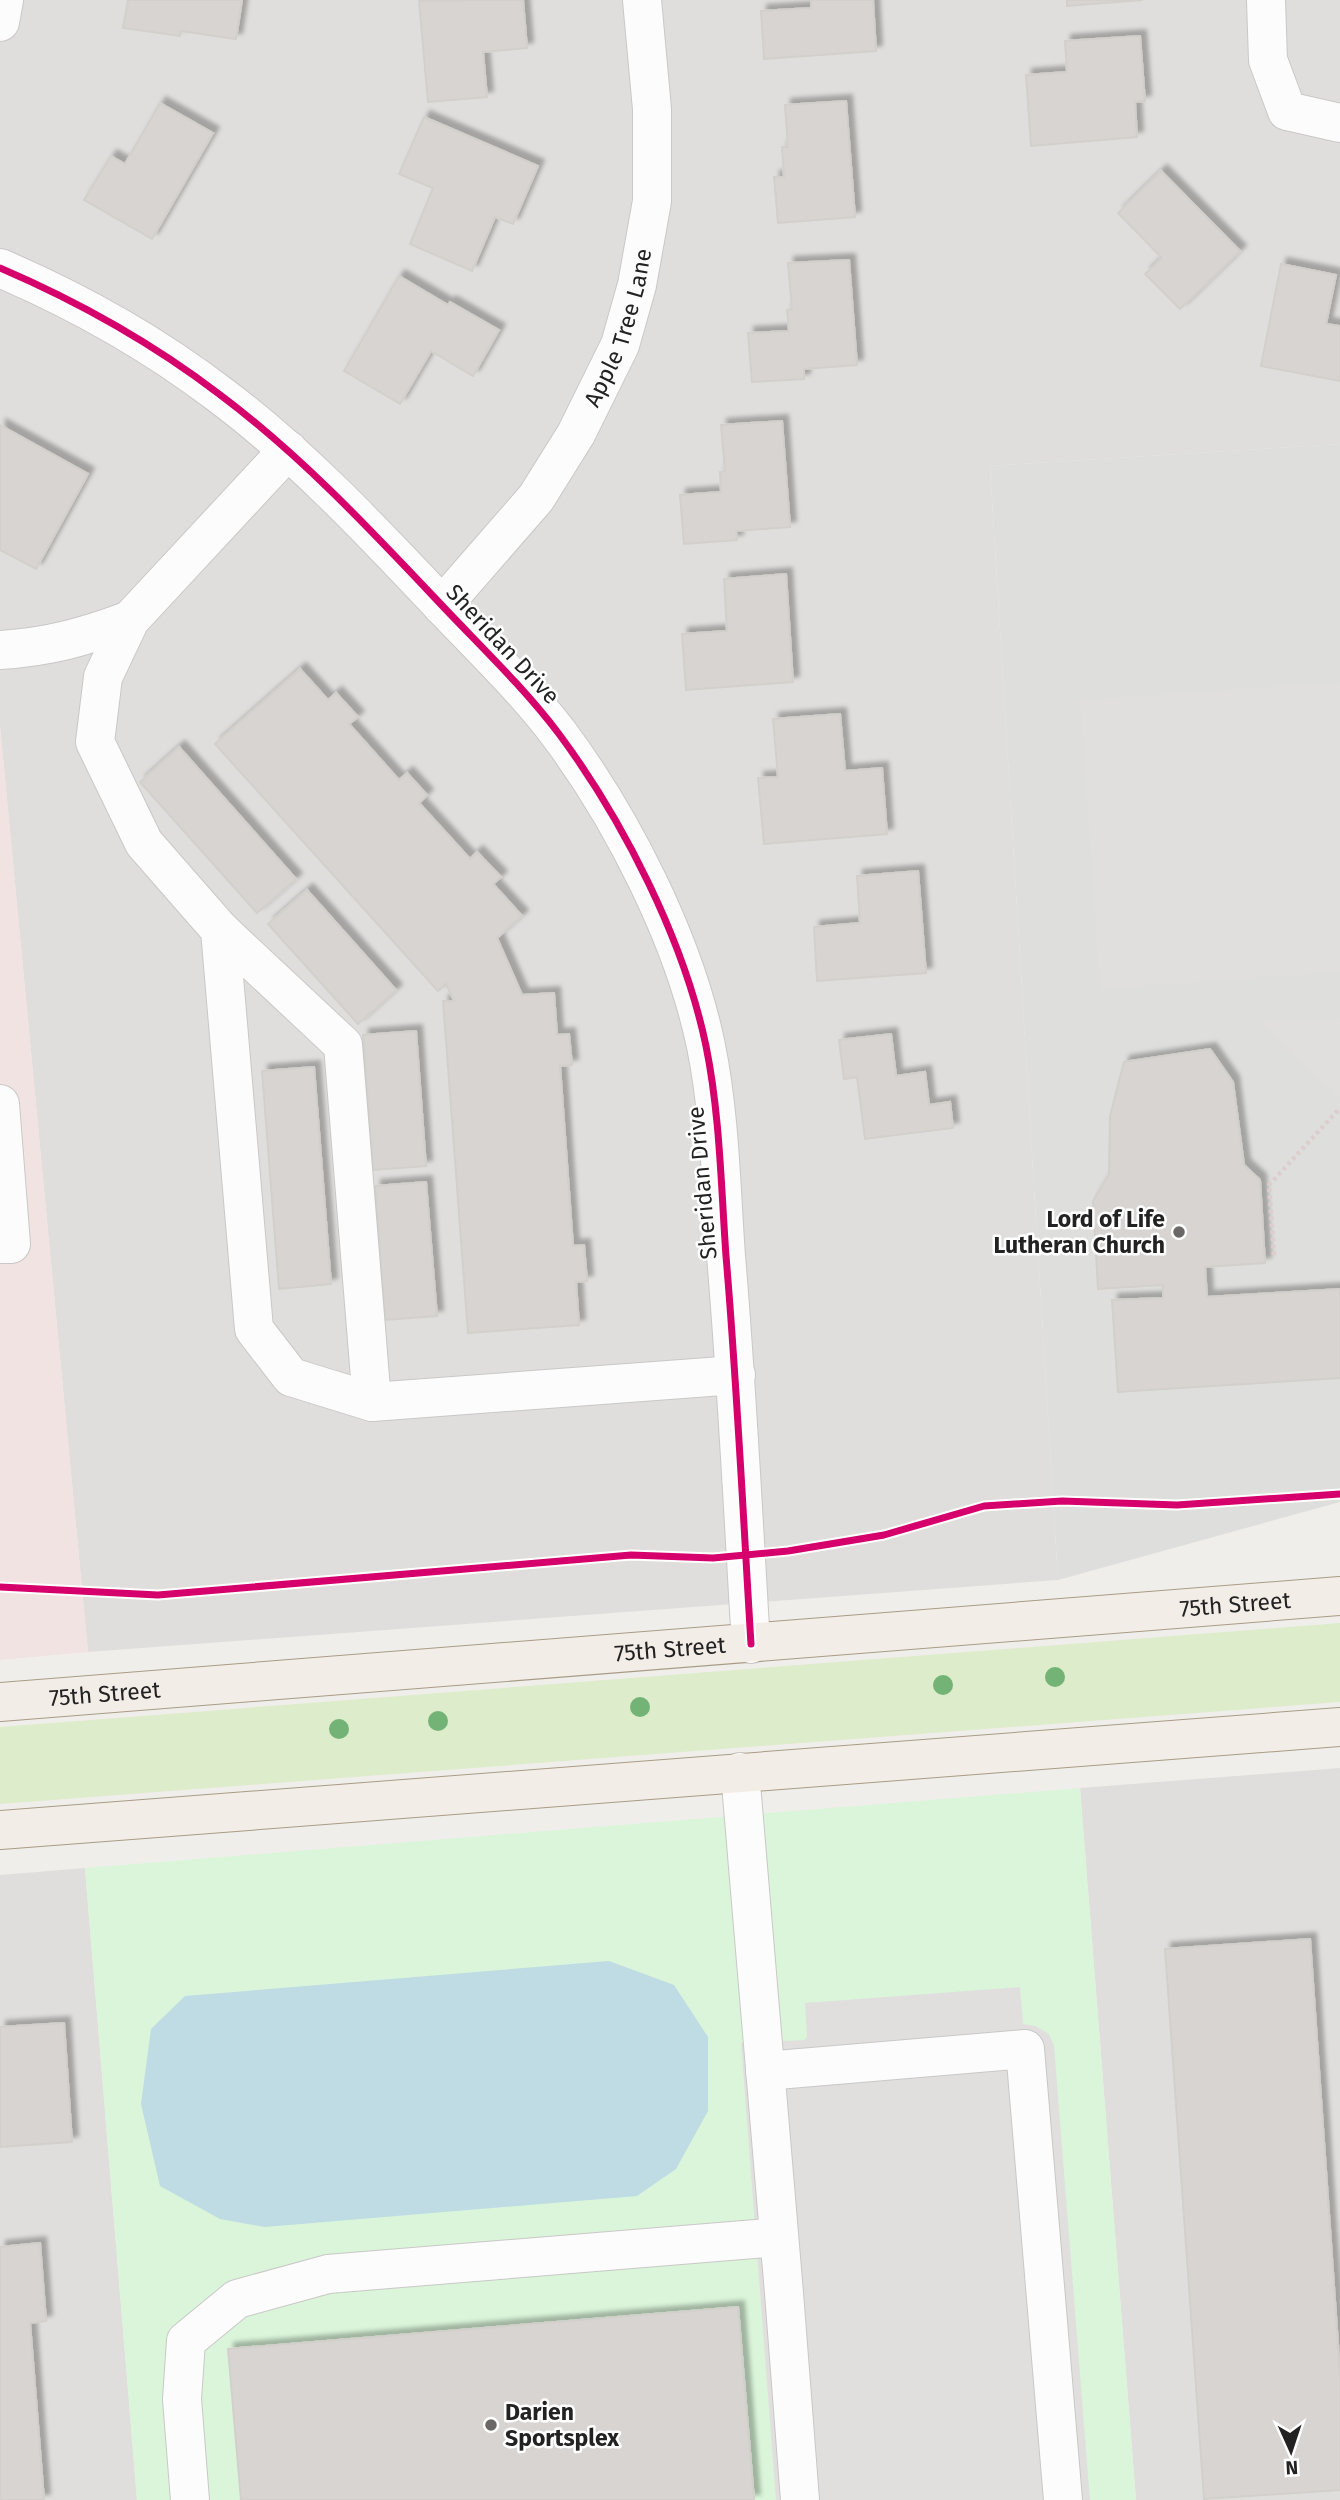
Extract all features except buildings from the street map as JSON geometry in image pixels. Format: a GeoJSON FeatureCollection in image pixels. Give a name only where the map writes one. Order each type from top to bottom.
{"type":"FeatureCollection","features":[{"type":"Feature","properties":{"kind":"main road","name":"75th Street"},"geometry":{"type":"LineString","coordinates":[[0,1702],[1340,1596]]}},
{"type":"Feature","properties":{"kind":"main road"},"geometry":{"type":"LineString","coordinates":[[0,1830],[1340,1727]]}},
{"type":"Feature","properties":{"kind":"street"},"geometry":{"type":"LineString","coordinates":[[0,22],[4,0]]}},
{"type":"Feature","properties":{"kind":"street","name":"Apple Tree Lane"},"geometry":{"type":"LineString","coordinates":[[442,606],[536,498],[576,434],[620,345],[637,285],[652,201],[652,109],[642,0]]}},
{"type":"Feature","properties":{"kind":"street"},"geometry":{"type":"LineString","coordinates":[[1266,0],[1268,60],[1287,111],[1340,123]]}},
{"type":"Feature","properties":{"kind":"street","name":"Sheridan Drive"},"geometry":{"type":"LineString","coordinates":[[0,268],[81,306],[160,353],[220,395],[288,450],[396,557],[523,692],[559,734],[628,841],[688,980],[705,1043],[716,1106],[736,1376],[751,1644]]}},
{"type":"Feature","properties":{"kind":"street"},"geometry":{"type":"LineString","coordinates":[[288,450],[130,620],[103,677],[95,743],[144,844],[220,930],[343,1045],[372,1402]]}},
{"type":"Feature","properties":{"kind":"street"},"geometry":{"type":"LineString","coordinates":[[0,650],[34,648],[83,637],[130,620]]}},
{"type":"Feature","properties":{"kind":"street"},"geometry":{"type":"LineString","coordinates":[[220,930],[254,1329],[291,1377],[372,1402],[736,1376]]}},
{"type":"Feature","properties":{"kind":"street"},"geometry":{"type":"LineString","coordinates":[[0,1104],[11,1244],[0,1244]]}},
{"type":"Feature","properties":{"kind":"street"},"geometry":{"type":"LineString","coordinates":[[740,1772],[800,2500]]}},
{"type":"Feature","properties":{"kind":"street"},"geometry":{"type":"LineString","coordinates":[[765,2071],[1025,2049],[1063,2500]]}},
{"type":"Feature","properties":{"kind":"street"},"geometry":{"type":"LineString","coordinates":[[190,2500],[182,2399],[186,2342],[237,2299],[328,2274],[779,2237]]}},
{"type":"Feature","properties":{"kind":"path"},"geometry":{"type":"LineString","coordinates":[[1274,1255],[1269,1185],[1340,1108]]}},
{"type":"Feature","properties":{"kind":"shaded area"},"geometry":{"type":"Polygon","coordinates":[[[0,0],[1340,0],[1340,444],[990,466],[1058,1580],[88,1652],[0,726],[0,0]]]}},
{"type":"Feature","properties":{"kind":"shaded area"},"geometry":{"type":"Polygon","coordinates":[[[1340,444],[1340,1502],[1058,1580],[990,466],[1340,444]]]}},
{"type":"Feature","properties":{"kind":"shaded area"},"geometry":{"type":"Polygon","coordinates":[[[1340,682],[1340,972],[1100,989],[1080,700],[1340,682]]]}},
{"type":"Feature","properties":{"kind":"shaded area"},"geometry":{"type":"Polygon","coordinates":[[[0,726],[88,1652],[0,1660],[0,726]]]}},
{"type":"Feature","properties":{"kind":"shaded area"},"geometry":{"type":"Polygon","coordinates":[[[1340,1018],[1340,1098],[1262,1022],[1340,1018]]]}},
{"type":"Feature","properties":{"kind":"shaded area"},"geometry":{"type":"Polygon","coordinates":[[[1340,1768],[1340,2500],[1136,2500],[1080,1788],[1340,1768]]]}},
{"type":"Feature","properties":{"kind":"shaded area"},"geometry":{"type":"Polygon","coordinates":[[[85,1868],[137,2500],[0,2500],[0,1875],[85,1868]]]}},
{"type":"Feature","properties":{"kind":"shaded area"},"geometry":{"type":"Polygon","coordinates":[[[1020,1987],[1023,2024],[1035,2026],[1049,2034],[1054,2046],[1090,2500],[776,2500],[741,2043],[804,2040],[807,2037],[805,2003],[1020,1987]]]}},
{"type":"Feature","properties":{"kind":"green space"},"geometry":{"type":"Polygon","coordinates":[[[1340,1623],[1340,1702],[0,1804],[0,1727],[1340,1623]]]}},
{"type":"Feature","properties":{"kind":"green space"},"geometry":{"type":"Polygon","coordinates":[[[1080,1788],[1136,2500],[137,2500],[85,1868],[1080,1788]]]}},
{"type":"Feature","properties":{"kind":"water"},"geometry":{"type":"Polygon","coordinates":[[[609,1961],[674,1985],[708,2037],[708,2111],[676,2169],[637,2196],[265,2227],[220,2219],[160,2186],[141,2104],[151,2029],[185,1996],[609,1961]]]}},
{"type":"Feature","properties":{"kind":"cycle path"},"geometry":{"type":"LineString","coordinates":[[0,268],[57,294],[141,340],[219,394],[304,465],[530,698],[583,768],[628,843],[667,923],[683,965],[696,1006],[711,1072],[737,1401],[751,1644]]}},
{"type":"Feature","properties":{"kind":"cycle path"},"geometry":{"type":"LineString","coordinates":[[0,1587],[158,1595],[631,1555],[713,1558],[788,1551],[884,1535],[984,1506],[1062,1501],[1177,1505],[1340,1494]]}},
{"type":"Feature","properties":{"kind":"place","name":"Lord of Life Lutheran Church"},"geometry":{"type":"Point","coordinates":[1179,1232]}},
{"type":"Feature","properties":{"kind":"place","name":"Darien Sportsplex"},"geometry":{"type":"Point","coordinates":[491,2425]}}]}
